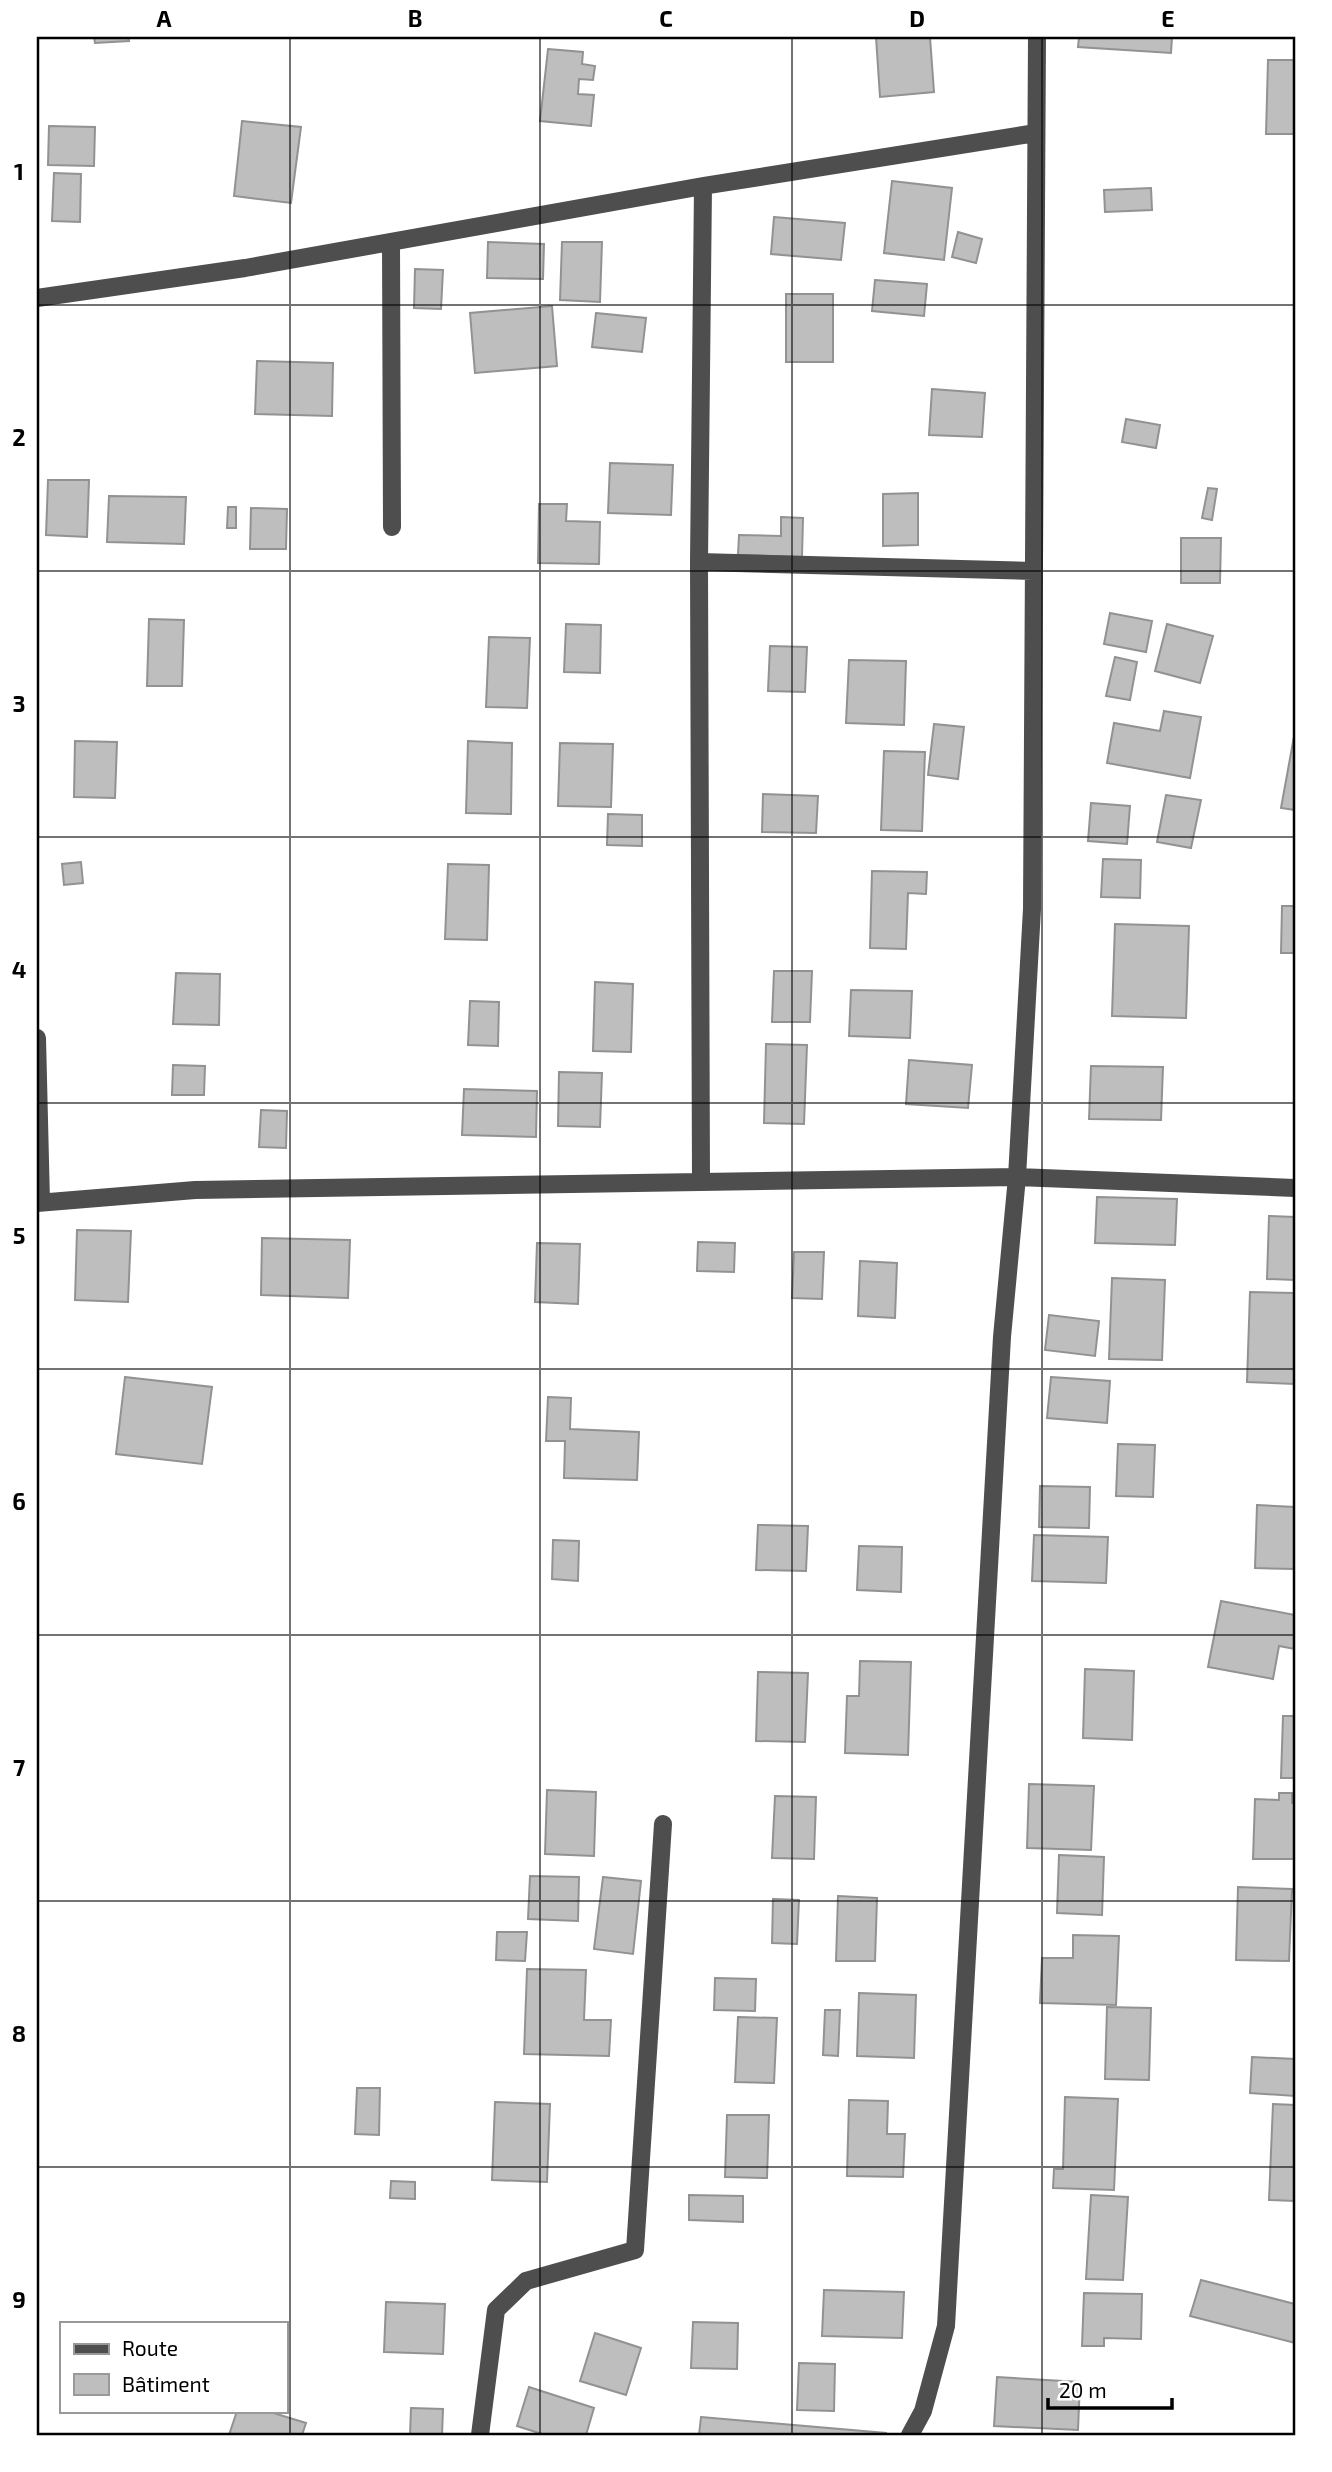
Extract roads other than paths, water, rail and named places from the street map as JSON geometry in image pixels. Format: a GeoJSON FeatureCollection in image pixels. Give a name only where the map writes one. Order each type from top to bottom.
{"type":"FeatureCollection","features":[{"type":"Feature","properties":{"kind":"street"},"geometry":{"type":"LineString","coordinates":[[910,2435],[923,2411],[946,2326],[1002,1337],[1017,1177],[1032,909],[1037,37]]}},
{"type":"Feature","properties":{"kind":"street"},"geometry":{"type":"LineString","coordinates":[[37,298],[245,268],[703,186],[1036,133]]}},
{"type":"Feature","properties":{"kind":"street"},"geometry":{"type":"LineString","coordinates":[[701,1182],[699,562],[703,186]]}},
{"type":"Feature","properties":{"kind":"street"},"geometry":{"type":"LineString","coordinates":[[391,242],[391,527]]}},
{"type":"Feature","properties":{"kind":"street"},"geometry":{"type":"LineString","coordinates":[[699,562],[1033,571]]}},
{"type":"Feature","properties":{"kind":"street"},"geometry":{"type":"LineString","coordinates":[[37,1038],[39,1203],[195,1190],[1017,1177],[1295,1188]]}},
{"type":"Feature","properties":{"kind":"street"},"geometry":{"type":"LineString","coordinates":[[480,2435],[496,2310],[526,2281],[635,2250],[663,1824]]}}]}
